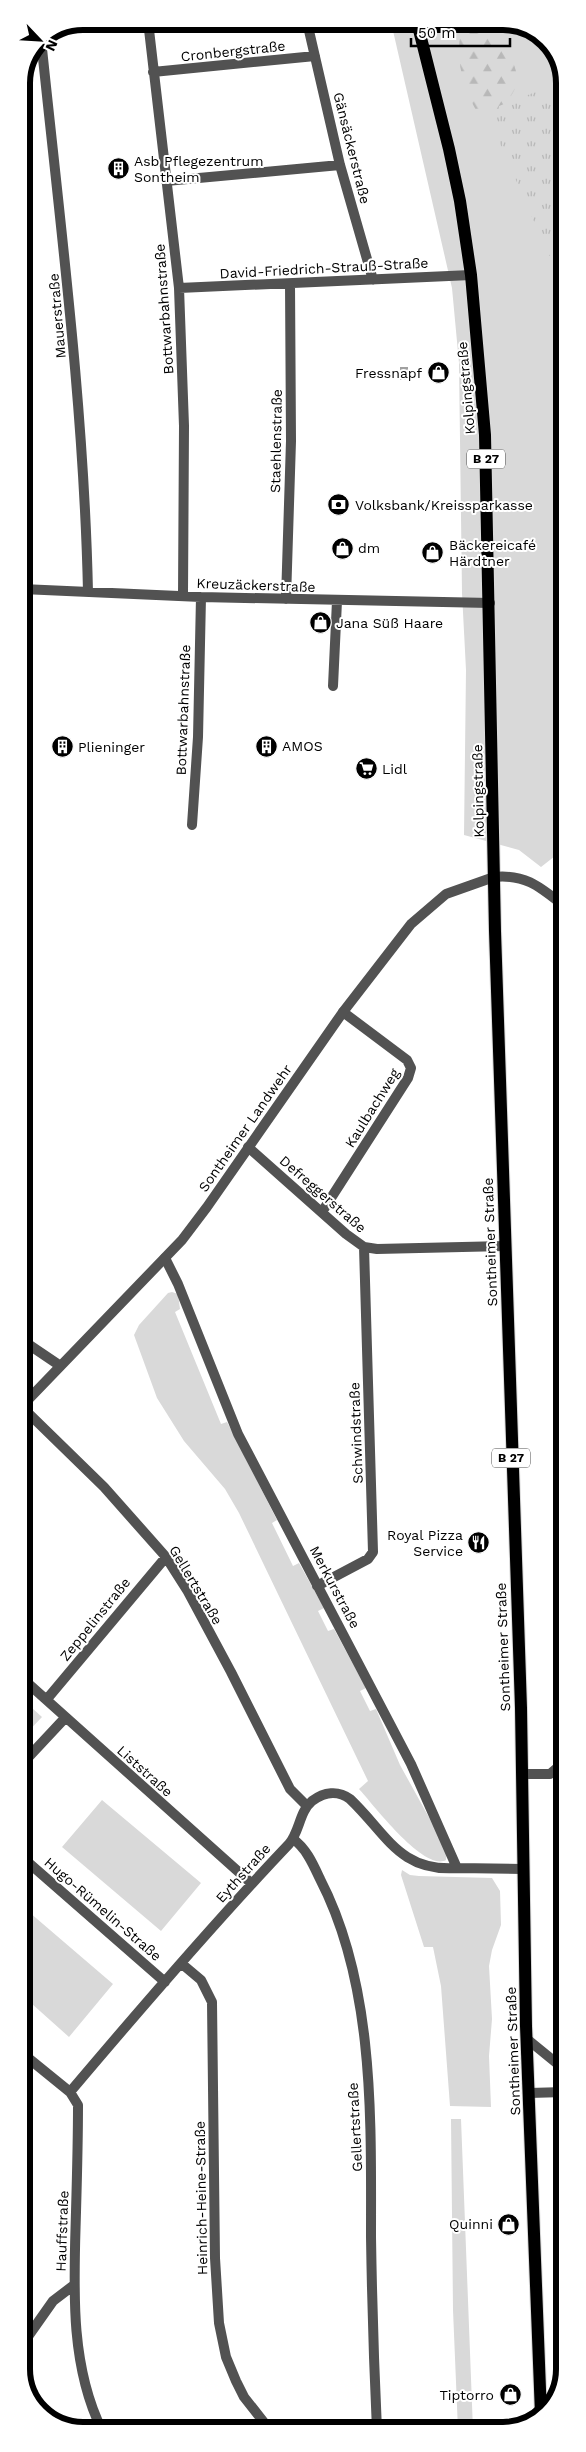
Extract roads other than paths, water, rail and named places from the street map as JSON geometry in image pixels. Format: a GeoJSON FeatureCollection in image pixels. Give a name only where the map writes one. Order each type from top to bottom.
{"type":"FeatureCollection","features":[{"type":"Feature","properties":{"kind":"main road","name":"Kolpingstraße"},"geometry":{"type":"LineString","coordinates":[[419,30],[449,149],[471,275],[485,435],[490,603],[494,877]]}},
{"type":"Feature","properties":{"kind":"main road","name":"Sontheimer Straße"},"geometry":{"type":"LineString","coordinates":[[494,877],[522,1774],[527,2039],[541,2406]]}},
{"type":"Feature","properties":{"kind":"street","name":"Bottwarbahnstraße"},"geometry":{"type":"LineString","coordinates":[[149,30],[179,288],[184,426],[183,596]]}},
{"type":"Feature","properties":{"kind":"street","name":"Gänsäckerstraße"},"geometry":{"type":"LineString","coordinates":[[309,30],[340,165],[373,280]]}},
{"type":"Feature","properties":{"kind":"street","name":"Mauerstraße"},"geometry":{"type":"LineString","coordinates":[[41,50],[70,300],[82,449],[88,592]]}},
{"type":"Feature","properties":{"kind":"street","name":"Cronbergstraße"},"geometry":{"type":"LineString","coordinates":[[153,72],[315,56]]}},
{"type":"Feature","properties":{"kind":"street"},"geometry":{"type":"LineString","coordinates":[[166,181],[340,165]]}},
{"type":"Feature","properties":{"kind":"street","name":"David-Friedrich-Strauß-Straße"},"geometry":{"type":"LineString","coordinates":[[179,288],[471,275]]}},
{"type":"Feature","properties":{"kind":"street","name":"Staehlenstraße"},"geometry":{"type":"LineString","coordinates":[[286,599],[291,441],[290,284]]}},
{"type":"Feature","properties":{"kind":"street","name":"Kreuzäckerstraße"},"geometry":{"type":"LineString","coordinates":[[30,589],[201,597],[490,603]]}},
{"type":"Feature","properties":{"kind":"street","name":"Bottwarbahnstraße"},"geometry":{"type":"LineString","coordinates":[[192,825],[198,736],[201,597]]}},
{"type":"Feature","properties":{"kind":"street"},"geometry":{"type":"LineString","coordinates":[[333,686],[336,601]]}},
{"type":"Feature","properties":{"kind":"street"},"geometry":{"type":"LineString","coordinates":[[494,877],[512,876],[527,881],[556,901]]}},
{"type":"Feature","properties":{"kind":"street","name":"Sontheimer Landwehr"},"geometry":{"type":"LineString","coordinates":[[30,1397],[164,1258],[198,1219],[343,1012],[412,924],[430,906],[446,894],[494,877]]}},
{"type":"Feature","properties":{"kind":"street","name":"Kaulbachweg"},"geometry":{"type":"LineString","coordinates":[[322,1212],[408,1078],[412,1068],[407,1060],[343,1012]]}},
{"type":"Feature","properties":{"kind":"street","name":"Defreggerstraße"},"geometry":{"type":"LineString","coordinates":[[248,1147],[346,1234],[364,1246],[387,1249],[505,1246]]}},
{"type":"Feature","properties":{"kind":"street","name":"Schwindstraße"},"geometry":{"type":"LineString","coordinates":[[317,1586],[368,1559],[373,1552],[364,1246]]}},
{"type":"Feature","properties":{"kind":"street","name":"Merkurstraße"},"geometry":{"type":"LineString","coordinates":[[164,1258],[178,1284],[238,1434],[317,1586],[365,1672],[411,1764],[453,1854],[457,1868]]}},
{"type":"Feature","properties":{"kind":"street"},"geometry":{"type":"LineString","coordinates":[[30,1345],[59,1365]]}},
{"type":"Feature","properties":{"kind":"street","name":"Gellertstraße"},"geometry":{"type":"LineString","coordinates":[[30,1414],[104,1487],[166,1557],[187,1590],[231,1672],[290,1789],[306,1806]]}},
{"type":"Feature","properties":{"kind":"street","name":"Zeppelinstraße"},"geometry":{"type":"LineString","coordinates":[[47,1700],[166,1557]]}},
{"type":"Feature","properties":{"kind":"street","name":"Liststraße"},"geometry":{"type":"LineString","coordinates":[[30,1685],[250,1883]]}},
{"type":"Feature","properties":{"kind":"street"},"geometry":{"type":"LineString","coordinates":[[30,1756],[66,1718]]}},
{"type":"Feature","properties":{"kind":"street"},"geometry":{"type":"LineString","coordinates":[[522,1774],[550,1774],[556,1769]]}},
{"type":"Feature","properties":{"kind":"street"},"geometry":{"type":"LineString","coordinates":[[306,1806],[322,1795],[339,1793],[345,1795],[409,1860],[435,1868],[523,1869]]}},
{"type":"Feature","properties":{"kind":"street","name":"Eythstraße"},"geometry":{"type":"LineString","coordinates":[[70,2092],[250,1883],[293,1839],[306,1806]]}},
{"type":"Feature","properties":{"kind":"street","name":"Gellertstraße"},"geometry":{"type":"LineString","coordinates":[[293,1839],[308,1856],[342,1925],[365,2030],[371,2168],[377,2422]]}},
{"type":"Feature","properties":{"kind":"street","name":"Hugo-Rümelin-Straße"},"geometry":{"type":"LineString","coordinates":[[30,1864],[165,1982]]}},
{"type":"Feature","properties":{"kind":"street","name":"Heinrich-Heine-Straße"},"geometry":{"type":"LineString","coordinates":[[182,1964],[201,1980],[212,2002],[215,2258],[221,2338],[230,2368],[244,2398],[264,2422]]}},
{"type":"Feature","properties":{"kind":"street"},"geometry":{"type":"LineString","coordinates":[[527,2039],[556,2063]]}},
{"type":"Feature","properties":{"kind":"street"},"geometry":{"type":"LineString","coordinates":[[30,2063],[70,2092]]}},
{"type":"Feature","properties":{"kind":"street","name":"Hauffstraße"},"geometry":{"type":"LineString","coordinates":[[70,2092],[78,2105],[74,2285],[83,2373],[91,2404],[99,2422]]}},
{"type":"Feature","properties":{"kind":"street"},"geometry":{"type":"LineString","coordinates":[[529,2093],[556,2092]]}},
{"type":"Feature","properties":{"kind":"street"},"geometry":{"type":"LineString","coordinates":[[30,2330],[53,2301],[74,2285]]}},
{"type":"Feature","properties":{"kind":"place","name":"Asb Pflegezentrum Sontheim"},"geometry":{"type":"Point","coordinates":[118,169]}},
{"type":"Feature","properties":{"kind":"place","name":"Fressnapf"},"geometry":{"type":"Point","coordinates":[438,373]}},
{"type":"Feature","properties":{"kind":"place","name":"Volksbank/Kreissparkasse"},"geometry":{"type":"Point","coordinates":[339,505]}},
{"type":"Feature","properties":{"kind":"place","name":"dm"},"geometry":{"type":"Point","coordinates":[342,548]}},
{"type":"Feature","properties":{"kind":"place","name":"Bäckereicafé Härdtner"},"geometry":{"type":"Point","coordinates":[433,553]}},
{"type":"Feature","properties":{"kind":"place","name":"Jana Süß Haare"},"geometry":{"type":"Point","coordinates":[320,623]}},
{"type":"Feature","properties":{"kind":"place","name":"AMOS"},"geometry":{"type":"Point","coordinates":[266,746]}},
{"type":"Feature","properties":{"kind":"place","name":"Plieninger"},"geometry":{"type":"Point","coordinates":[62,747]}},
{"type":"Feature","properties":{"kind":"place","name":"Lidl"},"geometry":{"type":"Point","coordinates":[366,769]}},
{"type":"Feature","properties":{"kind":"place","name":"Royal Pizza Service"},"geometry":{"type":"Point","coordinates":[479,1543]}},
{"type":"Feature","properties":{"kind":"place","name":"Quinni"},"geometry":{"type":"Point","coordinates":[509,2224]}},
{"type":"Feature","properties":{"kind":"place","name":"Tiptorro"},"geometry":{"type":"Point","coordinates":[510,2395]}}]}
